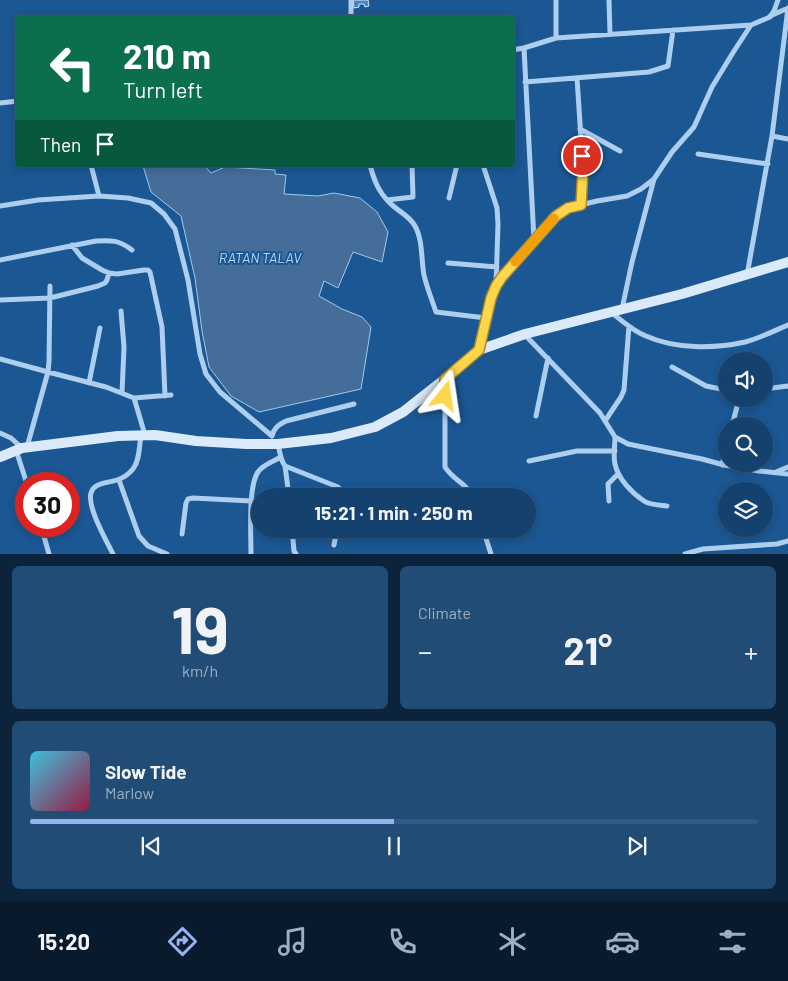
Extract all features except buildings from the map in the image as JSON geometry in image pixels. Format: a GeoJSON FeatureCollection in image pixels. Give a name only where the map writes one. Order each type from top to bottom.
{"type":"FeatureCollection","features":[{"type":"Feature","properties":{"kind":"street"},"geometry":{"type":"LineString","coordinates":[[351,0],[351,15]]}},
{"type":"Feature","properties":{"kind":"street"},"geometry":{"type":"LineString","coordinates":[[556,0],[556,38]]}},
{"type":"Feature","properties":{"kind":"street"},"geometry":{"type":"LineString","coordinates":[[609,0],[610,34]]}},
{"type":"Feature","properties":{"kind":"street"},"geometry":{"type":"LineString","coordinates":[[770,17],[778,0]]}},
{"type":"Feature","properties":{"kind":"street"},"geometry":{"type":"LineString","coordinates":[[515,50],[556,38],[751,25],[788,8]]}},
{"type":"Feature","properties":{"kind":"street"},"geometry":{"type":"LineString","coordinates":[[747,275],[768,164],[788,8]]}},
{"type":"Feature","properties":{"kind":"street"},"geometry":{"type":"LineString","coordinates":[[479,350],[496,286],[502,277],[556,216],[568,208],[627,196],[641,190],[654,179],[672,152],[694,127],[712,87],[751,25]]}},
{"type":"Feature","properties":{"kind":"street"},"geometry":{"type":"LineString","coordinates":[[525,82],[649,72],[668,66],[673,30]]}},
{"type":"Feature","properties":{"kind":"street"},"geometry":{"type":"LineString","coordinates":[[524,48],[534,240]]}},
{"type":"Feature","properties":{"kind":"street"},"geometry":{"type":"LineString","coordinates":[[577,78],[583,169],[581,205]]}},
{"type":"Feature","properties":{"kind":"street"},"geometry":{"type":"LineString","coordinates":[[0,103],[15,100]]}},
{"type":"Feature","properties":{"kind":"street"},"geometry":{"type":"LineString","coordinates":[[580,129],[620,151]]}},
{"type":"Feature","properties":{"kind":"street"},"geometry":{"type":"LineString","coordinates":[[772,136],[788,139]]}},
{"type":"Feature","properties":{"kind":"street"},"geometry":{"type":"LineString","coordinates":[[698,154],[768,164]]}},
{"type":"Feature","properties":{"kind":"street"},"geometry":{"type":"LineString","coordinates":[[92,167],[99,196]]}},
{"type":"Feature","properties":{"kind":"street"},"geometry":{"type":"LineString","coordinates":[[370,167],[374,181],[387,200],[406,215],[415,226],[419,235],[424,275],[436,312],[486,318]]}},
{"type":"Feature","properties":{"kind":"street"},"geometry":{"type":"LineString","coordinates":[[387,200],[413,197],[412,167]]}},
{"type":"Feature","properties":{"kind":"street"},"geometry":{"type":"LineString","coordinates":[[450,198],[457,167]]}},
{"type":"Feature","properties":{"kind":"street"},"geometry":{"type":"LineString","coordinates":[[484,167],[497,208],[496,286]]}},
{"type":"Feature","properties":{"kind":"street"},"geometry":{"type":"LineString","coordinates":[[622,310],[636,246],[654,179]]}},
{"type":"Feature","properties":{"kind":"street"},"geometry":{"type":"LineString","coordinates":[[0,206],[38,200],[99,196],[128,198],[151,203],[164,214],[175,229],[188,280],[200,354],[206,374],[220,392],[274,441]]}},
{"type":"Feature","properties":{"kind":"street"},"geometry":{"type":"LineString","coordinates":[[0,260],[96,241],[110,240],[123,243],[132,250]]}},
{"type":"Feature","properties":{"kind":"street"},"geometry":{"type":"LineString","coordinates":[[0,359],[89,383],[134,398],[168,396],[162,327],[150,272],[144,270],[117,274],[109,273],[82,258],[72,245]]}},
{"type":"Feature","properties":{"kind":"street"},"geometry":{"type":"LineString","coordinates":[[0,457],[22,449],[118,436],[155,435],[246,444],[331,438],[375,427],[404,412],[479,350],[525,334],[682,294],[788,262]]}},
{"type":"Feature","properties":{"kind":"street"},"geometry":{"type":"LineString","coordinates":[[448,263],[496,267]]}},
{"type":"Feature","properties":{"kind":"street"},"geometry":{"type":"LineString","coordinates":[[0,300],[50,298],[102,285],[107,280],[109,273]]}},
{"type":"Feature","properties":{"kind":"street"},"geometry":{"type":"LineString","coordinates":[[25,472],[22,449],[48,372],[50,286]]}},
{"type":"Feature","properties":{"kind":"street"},"geometry":{"type":"LineString","coordinates":[[121,311],[124,347],[122,393]]}},
{"type":"Feature","properties":{"kind":"street"},"geometry":{"type":"LineString","coordinates":[[611,312],[646,336],[687,346],[714,346],[744,342],[788,326]]}},
{"type":"Feature","properties":{"kind":"street"},"geometry":{"type":"LineString","coordinates":[[605,420],[624,390],[629,326]]}},
{"type":"Feature","properties":{"kind":"street"},"geometry":{"type":"LineString","coordinates":[[89,383],[100,328]]}},
{"type":"Feature","properties":{"kind":"street"},"geometry":{"type":"LineString","coordinates":[[525,334],[600,413],[615,437],[628,444],[718,464]]}},
{"type":"Feature","properties":{"kind":"street"},"geometry":{"type":"LineString","coordinates":[[536,416],[548,358]]}},
{"type":"Feature","properties":{"kind":"street"},"geometry":{"type":"LineString","coordinates":[[672,367],[706,386],[718,388]]}},
{"type":"Feature","properties":{"kind":"street"},"geometry":{"type":"LineString","coordinates":[[445,379],[445,467],[467,488]]}},
{"type":"Feature","properties":{"kind":"street"},"geometry":{"type":"LineString","coordinates":[[773,388],[788,386]]}},
{"type":"Feature","properties":{"kind":"street"},"geometry":{"type":"LineString","coordinates":[[113,554],[95,517],[90,494],[94,487],[119,480],[133,468],[138,459],[143,435],[134,398]]}},
{"type":"Feature","properties":{"kind":"street"},"geometry":{"type":"LineString","coordinates":[[288,488],[285,466],[274,441],[274,430],[279,424],[286,421],[354,404]]}},
{"type":"Feature","properties":{"kind":"street"},"geometry":{"type":"LineString","coordinates":[[0,433],[11,438],[22,449]]}},
{"type":"Feature","properties":{"kind":"street"},"geometry":{"type":"LineString","coordinates":[[615,437],[615,465],[618,474],[630,489],[645,502],[667,506]]}},
{"type":"Feature","properties":{"kind":"street"},"geometry":{"type":"LineString","coordinates":[[530,461],[577,451],[614,451]]}},
{"type":"Feature","properties":{"kind":"street"},"geometry":{"type":"LineString","coordinates":[[253,488],[258,470],[281,457]]}},
{"type":"Feature","properties":{"kind":"street"},"geometry":{"type":"LineString","coordinates":[[285,466],[338,488]]}},
{"type":"Feature","properties":{"kind":"street"},"geometry":{"type":"LineString","coordinates":[[775,473],[788,467]]}},
{"type":"Feature","properties":{"kind":"street"},"geometry":{"type":"LineString","coordinates":[[766,472],[788,474]]}},
{"type":"Feature","properties":{"kind":"street"},"geometry":{"type":"LineString","coordinates":[[609,501],[608,484],[618,474]]}},
{"type":"Feature","properties":{"kind":"street"},"geometry":{"type":"LineString","coordinates":[[119,480],[139,536],[148,546],[167,554]]}},
{"type":"Feature","properties":{"kind":"street"},"geometry":{"type":"LineString","coordinates":[[182,534],[188,499],[251,501]]}},
{"type":"Feature","properties":{"kind":"street"},"geometry":{"type":"LineString","coordinates":[[44,537],[49,554]]}},
{"type":"Feature","properties":{"kind":"street"},"geometry":{"type":"LineString","coordinates":[[252,538],[252,554]]}},
{"type":"Feature","properties":{"kind":"street"},"geometry":{"type":"LineString","coordinates":[[293,538],[296,554]]}},
{"type":"Feature","properties":{"kind":"street"},"geometry":{"type":"LineString","coordinates":[[334,545],[335,538]]}},
{"type":"Feature","properties":{"kind":"street"},"geometry":{"type":"LineString","coordinates":[[486,538],[491,554]]}},
{"type":"Feature","properties":{"kind":"street"},"geometry":{"type":"LineString","coordinates":[[685,554],[704,549],[777,544],[788,541]]}},
{"type":"Feature","properties":{"kind":"water","name":"RATAN TALAV"},"geometry":{"type":"Polygon","coordinates":[[[143,167],[206,167],[211,173],[225,167],[275,170],[275,174],[286,175],[284,194],[318,196],[334,193],[360,198],[377,212],[388,232],[382,262],[353,252],[338,288],[324,281],[319,296],[342,309],[362,317],[371,327],[361,389],[259,412],[231,396],[209,367],[195,278],[181,216],[151,192],[143,167]]]}},
{"type":"Feature","properties":{"kind":"slow traffic"},"geometry":{"type":"LineString","coordinates":[[515,262],[554,218]]}},
{"type":"Feature","properties":{"kind":"route"},"geometry":{"type":"LineString","coordinates":[[445,396],[445,379],[479,350],[491,298],[502,277],[556,216],[568,208],[581,205],[582,156]]}}]}
